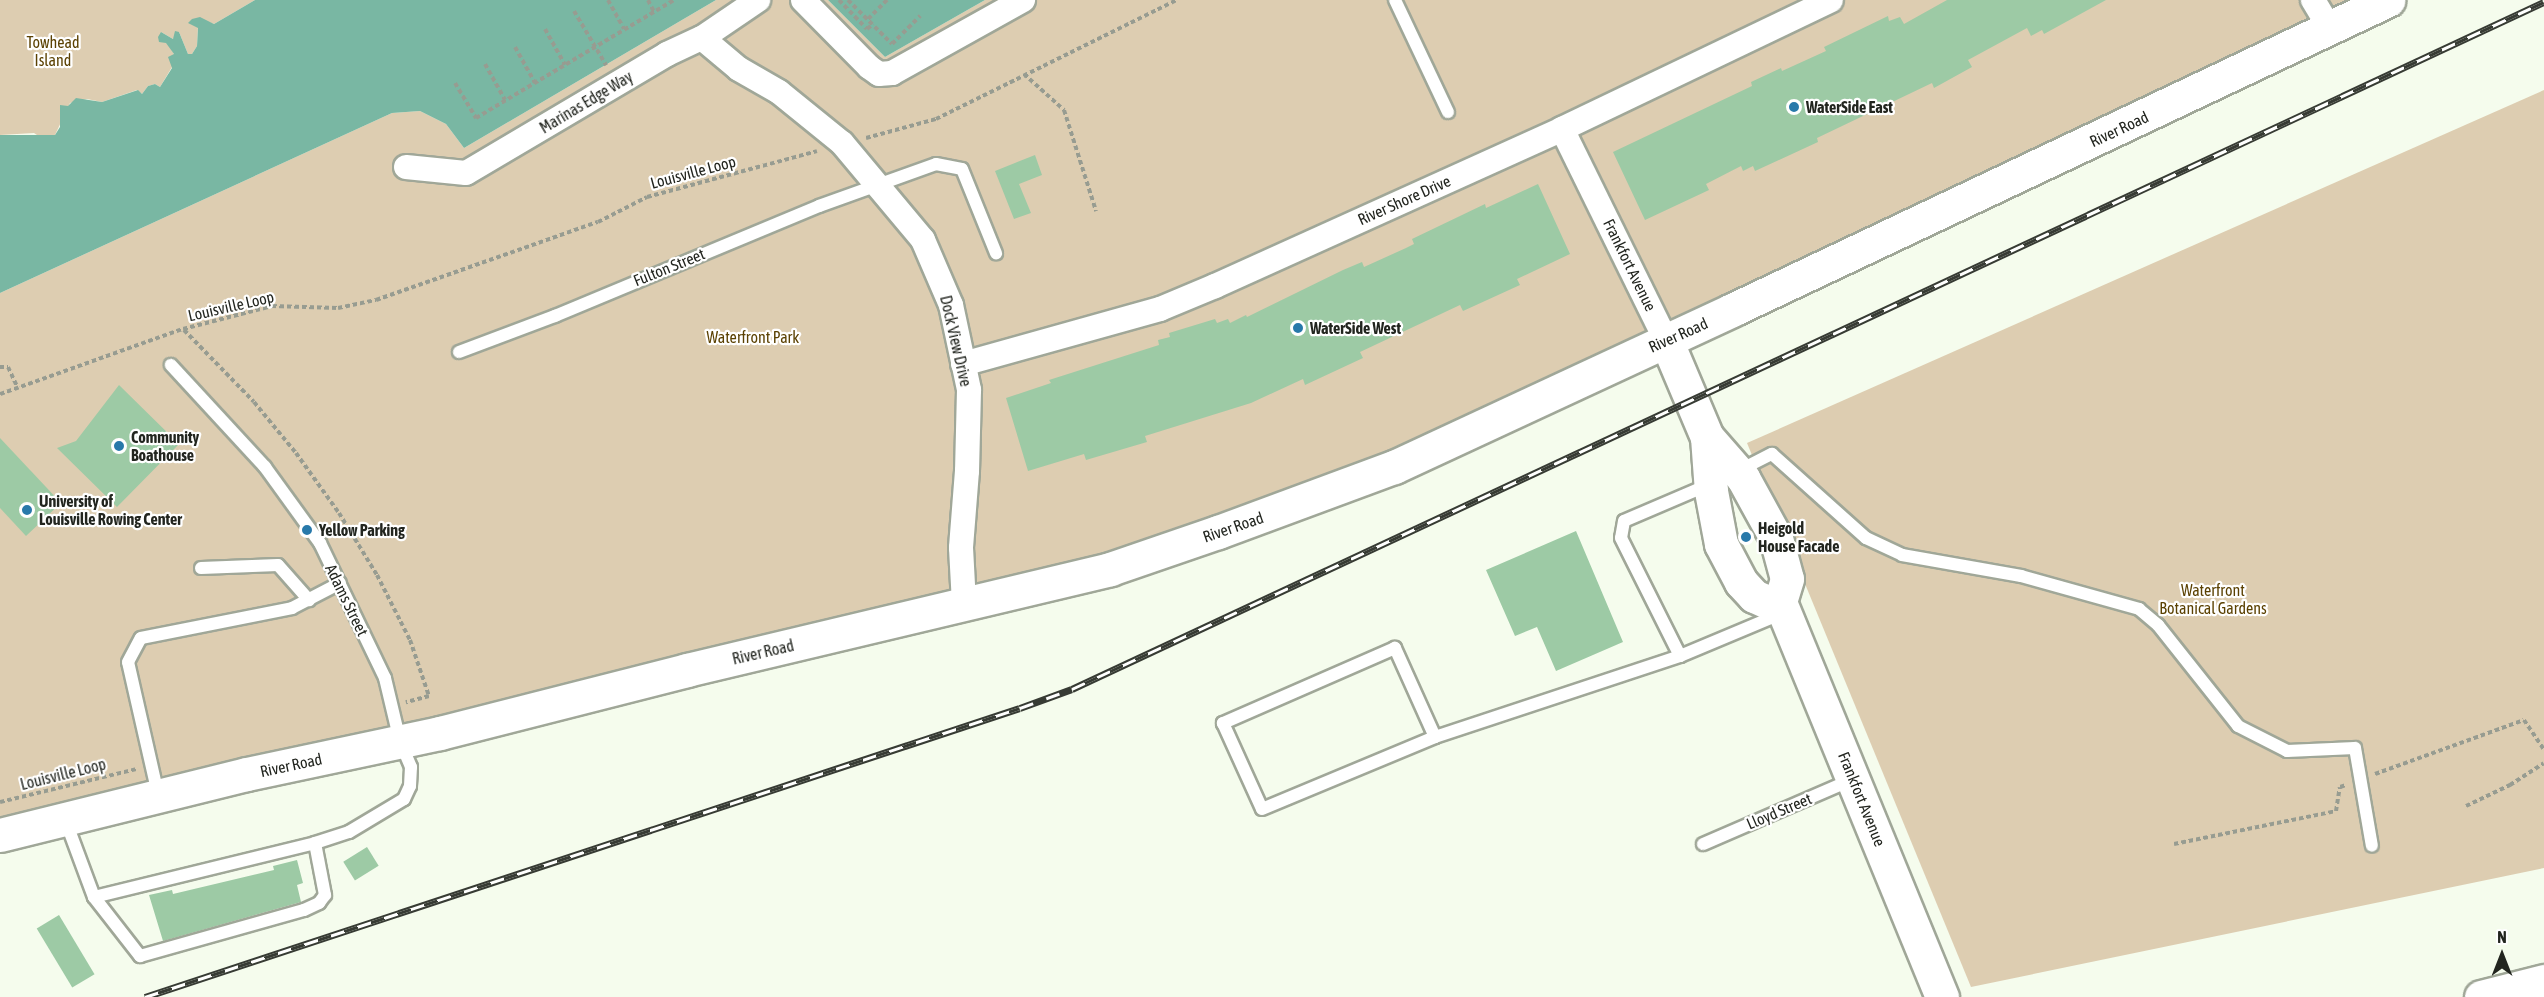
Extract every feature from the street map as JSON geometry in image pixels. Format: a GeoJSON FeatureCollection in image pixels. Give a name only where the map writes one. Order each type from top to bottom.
{"type":"FeatureCollection","features":[{"type":"Feature","properties":{"kind":"main road","name":"River Road"},"geometry":{"type":"LineString","coordinates":[[0,835],[158,795],[400,741],[1110,569],[1270,514],[1394,466],[2388,0]]}},
{"type":"Feature","properties":{"kind":"main road","name":"Frankfort Avenue"},"geometry":{"type":"LineString","coordinates":[[1666,340],[1724,477],[1776,538],[1785,564],[1787,579],[1782,607],[1942,997]]}},
{"type":"Feature","properties":{"kind":"main road","name":"Frankfort Avenue"},"geometry":{"type":"LineString","coordinates":[[1724,477],[1721,544],[1741,582],[1754,596],[1782,607]]}},
{"type":"Feature","properties":{"kind":"main road"},"geometry":{"type":"LineString","coordinates":[[2481,997],[2544,981]]}},
{"type":"Feature","properties":{"kind":"street","name":"Marinas Edge Way"},"geometry":{"type":"LineString","coordinates":[[406,168],[466,173],[668,54],[702,38],[758,0]]}},
{"type":"Feature","properties":{"kind":"street"},"geometry":{"type":"LineString","coordinates":[[803,0],[869,68],[879,74],[892,74],[1023,0]]}},
{"type":"Feature","properties":{"kind":"street","name":"River Shore Drive"},"geometry":{"type":"LineString","coordinates":[[963,364],[1160,309],[1562,129],[1831,0]]}},
{"type":"Feature","properties":{"kind":"street"},"geometry":{"type":"LineString","coordinates":[[2313,0],[2330,28]]}},
{"type":"Feature","properties":{"kind":"street","name":"Dock View Drive"},"geometry":{"type":"LineString","coordinates":[[702,38],[739,69],[779,92],[842,143],[923,240],[951,305],[969,390],[967,471],[961,548],[964,604]]}},
{"type":"Feature","properties":{"kind":"street","name":"Frankfort Avenue"},"geometry":{"type":"LineString","coordinates":[[1562,129],[1666,340]]}},
{"type":"Feature","properties":{"kind":"lane"},"geometry":{"type":"LineString","coordinates":[[1395,0],[1448,112]]}},
{"type":"Feature","properties":{"kind":"lane","name":"Fulton Street"},"geometry":{"type":"LineString","coordinates":[[459,352],[555,316],[819,206],[936,164],[962,169],[996,253]]}},
{"type":"Feature","properties":{"kind":"lane","name":"Adams Street"},"geometry":{"type":"LineString","coordinates":[[171,365],[265,466],[320,543],[385,678],[400,741],[411,767],[410,786],[404,799],[349,831],[315,843]]}},
{"type":"Feature","properties":{"kind":"lane"},"geometry":{"type":"LineString","coordinates":[[1680,656],[1621,538],[1624,521],[1772,453],[1866,538],[1902,555],[2021,576],[2139,609],[2158,625],[2238,726],[2287,751],[2355,748],[2372,846]]}},
{"type":"Feature","properties":{"kind":"lane"},"geometry":{"type":"LineString","coordinates":[[201,568],[278,565],[309,600]]}},
{"type":"Feature","properties":{"kind":"lane"},"geometry":{"type":"LineString","coordinates":[[158,795],[128,662],[141,638],[292,608],[340,583]]}},
{"type":"Feature","properties":{"kind":"lane"},"geometry":{"type":"LineString","coordinates":[[1434,737],[1395,648],[1223,723],[1262,809],[1434,737],[1680,656],[1782,607]]}},
{"type":"Feature","properties":{"kind":"lane","name":"Lloyd Street"},"geometry":{"type":"LineString","coordinates":[[1703,844],[1854,779]]}},
{"type":"Feature","properties":{"kind":"lane"},"geometry":{"type":"LineString","coordinates":[[64,818],[94,897],[140,956],[304,910],[319,903],[325,895],[315,843],[94,897]]}},
{"type":"Feature","properties":{"kind":"path"},"geometry":{"type":"LineString","coordinates":[[608,0],[624,29]]}},
{"type":"Feature","properties":{"kind":"path"},"geometry":{"type":"LineString","coordinates":[[648,0],[654,12]]}},
{"type":"Feature","properties":{"kind":"path"},"geometry":{"type":"LineString","coordinates":[[455,82],[476,118],[596,49],[624,29],[674,0]]}},
{"type":"Feature","properties":{"kind":"path"},"geometry":{"type":"LineString","coordinates":[[839,0],[867,29],[873,24]]}},
{"type":"Feature","properties":{"kind":"path"},"geometry":{"type":"LineString","coordinates":[[848,0],[892,44],[920,16]]}},
{"type":"Feature","properties":{"kind":"path"},"geometry":{"type":"LineString","coordinates":[[868,19],[887,0]]}},
{"type":"Feature","properties":{"kind":"path"},"geometry":{"type":"LineString","coordinates":[[856,140],[936,119],[1177,0]]}},
{"type":"Feature","properties":{"kind":"path"},"geometry":{"type":"LineString","coordinates":[[574,11],[608,69]]}},
{"type":"Feature","properties":{"kind":"path"},"geometry":{"type":"LineString","coordinates":[[545,29],[565,65]]}},
{"type":"Feature","properties":{"kind":"path"},"geometry":{"type":"LineString","coordinates":[[515,47],[535,82]]}},
{"type":"Feature","properties":{"kind":"path"},"geometry":{"type":"LineString","coordinates":[[485,64],[505,100]]}},
{"type":"Feature","properties":{"kind":"path"},"geometry":{"type":"LineString","coordinates":[[1024,75],[1064,110],[1096,211]]}},
{"type":"Feature","properties":{"kind":"path","name":"Louisville Loop"},"geometry":{"type":"LineString","coordinates":[[412,700],[429,696],[410,640],[377,575],[339,513],[254,402],[183,329],[272,306],[339,308],[376,300],[598,222],[647,197],[819,151]]}},
{"type":"Feature","properties":{"kind":"path"},"geometry":{"type":"LineString","coordinates":[[0,394],[183,329]]}},
{"type":"Feature","properties":{"kind":"path"},"geometry":{"type":"LineString","coordinates":[[0,367],[8,367],[18,388]]}},
{"type":"Feature","properties":{"kind":"path"},"geometry":{"type":"LineString","coordinates":[[2466,806],[2510,785],[2544,763]]}},
{"type":"Feature","properties":{"kind":"path","name":"Louisville Loop"},"geometry":{"type":"LineString","coordinates":[[0,802],[131,770]]}},
{"type":"Feature","properties":{"kind":"green space","name":"Towhead Island"},"geometry":{"type":"Polygon","coordinates":[[[0,0],[255,0],[214,24],[203,20],[198,27],[197,46],[192,54],[188,54],[179,32],[173,39],[161,32],[174,54],[172,67],[160,87],[155,84],[148,86],[142,94],[137,90],[102,102],[87,99],[70,103],[55,135],[40,137],[34,133],[0,135],[0,0]]]}},
{"type":"Feature","properties":{"kind":"green space","name":"Waterfront Park"},"geometry":{"type":"Polygon","coordinates":[[[716,0],[828,0],[885,57],[985,0],[2350,0],[1666,340],[1110,569],[0,840],[0,293],[392,113],[420,111],[446,124],[464,148],[716,0]]]}},
{"type":"Feature","properties":{"kind":"green space","name":"Waterfront Botanical Gardens"},"geometry":{"type":"Polygon","coordinates":[[[2544,90],[2544,868],[1971,987],[1747,443],[2544,90]]]}},
{"type":"Feature","properties":{"kind":"water"},"geometry":{"type":"Polygon","coordinates":[[[255,0],[716,0],[464,148],[446,124],[420,111],[392,113],[0,293],[0,135],[55,135],[60,127],[60,105],[68,106],[76,98],[102,102],[138,90],[142,94],[148,86],[155,84],[160,87],[172,68],[168,57],[174,54],[166,43],[159,42],[158,37],[161,32],[173,39],[175,31],[179,32],[188,54],[192,54],[197,46],[198,28],[188,23],[192,19],[200,17],[214,24],[255,0]]]}},
{"type":"Feature","properties":{"kind":"water"},"geometry":{"type":"Polygon","coordinates":[[[828,0],[985,0],[885,57],[828,0]]]}},
{"type":"Feature","properties":{"kind":"building","name":"WaterSide East"},"geometry":{"type":"Polygon","coordinates":[[[1947,0],[2106,0],[2044,34],[2042,30],[2031,36],[2027,28],[1968,60],[1972,67],[1934,88],[1932,83],[1817,138],[1818,142],[1755,171],[1753,166],[1743,171],[1741,166],[1706,184],[1709,190],[1645,220],[1613,152],[1752,86],[1751,82],[1826,51],[1824,47],[1888,16],[1889,21],[1900,17],[1904,24],[1947,0]]]}},
{"type":"Feature","properties":{"kind":"building"},"geometry":{"type":"Polygon","coordinates":[[[1035,155],[1042,175],[1019,184],[1031,213],[1014,219],[995,171],[1035,155]]]}},
{"type":"Feature","properties":{"kind":"building","name":"WaterSide West"},"geometry":{"type":"Polygon","coordinates":[[[1538,184],[1570,254],[1517,279],[1520,285],[1463,311],[1460,305],[1360,352],[1363,358],[1305,385],[1303,379],[1251,403],[1145,436],[1147,442],[1086,460],[1084,454],[1028,471],[1006,398],[1051,383],[1049,380],[1159,345],[1158,340],[1170,337],[1169,333],[1215,319],[1217,323],[1228,319],[1230,323],[1246,315],[1247,317],[1343,270],[1362,262],[1364,267],[1406,248],[1414,244],[1412,239],[1485,204],[1486,208],[1538,184]]]}},
{"type":"Feature","properties":{"kind":"building","name":"Community Boathouse"},"geometry":{"type":"Polygon","coordinates":[[[119,385],[179,444],[117,507],[57,448],[76,441],[119,385]]]}},
{"type":"Feature","properties":{"kind":"building","name":"University of Louisville Rowing Center"},"geometry":{"type":"Polygon","coordinates":[[[0,438],[61,503],[26,536],[0,508],[0,438]]]}},
{"type":"Feature","properties":{"kind":"building"},"geometry":{"type":"Polygon","coordinates":[[[1576,531],[1623,642],[1556,671],[1537,627],[1515,636],[1486,570],[1576,531]]]}},
{"type":"Feature","properties":{"kind":"building"},"geometry":{"type":"Polygon","coordinates":[[[367,847],[379,866],[355,880],[343,862],[367,847]]]}},
{"type":"Feature","properties":{"kind":"building"},"geometry":{"type":"Polygon","coordinates":[[[297,860],[303,883],[297,885],[301,902],[163,941],[149,895],[172,890],[173,894],[274,870],[273,866],[297,860]]]}},
{"type":"Feature","properties":{"kind":"building"},"geometry":{"type":"Polygon","coordinates":[[[59,915],[95,974],[72,988],[37,928],[59,915]]]}},
{"type":"Feature","properties":{"kind":"railway"},"geometry":{"type":"LineString","coordinates":[[145,997],[1072,689],[2544,2]]}},
{"type":"Feature","properties":{"kind":"place","name":"WaterSide East"},"geometry":{"type":"Point","coordinates":[1794,107]}},
{"type":"Feature","properties":{"kind":"place","name":"WaterSide West"},"geometry":{"type":"Point","coordinates":[1298,328]}},
{"type":"Feature","properties":{"kind":"place","name":"Community Boathouse"},"geometry":{"type":"Point","coordinates":[119,446]}},
{"type":"Feature","properties":{"kind":"place","name":"University of Louisville Rowing Center"},"geometry":{"type":"Point","coordinates":[27,510]}},
{"type":"Feature","properties":{"kind":"place","name":"Yellow Parking"},"geometry":{"type":"Point","coordinates":[307,530]}},
{"type":"Feature","properties":{"kind":"place","name":"Heigold House Facade"},"geometry":{"type":"Point","coordinates":[1746,537]}}]}
